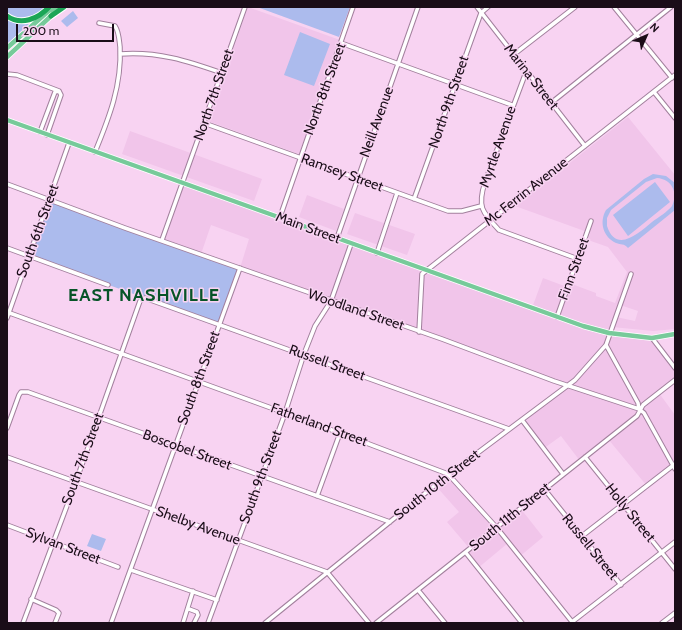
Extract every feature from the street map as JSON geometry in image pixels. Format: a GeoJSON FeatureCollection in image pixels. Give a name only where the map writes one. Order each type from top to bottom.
{"type":"FeatureCollection","features":[{"type":"Feature","properties":{"kind":"highway"},"geometry":{"type":"LineString","coordinates":[[7,16],[15,20],[26,21],[40,15],[49,7]]}},
{"type":"Feature","properties":{"kind":"highway"},"geometry":{"type":"LineString","coordinates":[[51,16],[64,7]]}},
{"type":"Feature","properties":{"kind":"main road"},"geometry":{"type":"LineString","coordinates":[[7,57],[53,7]]}},
{"type":"Feature","properties":{"kind":"main road"},"geometry":{"type":"LineString","coordinates":[[7,48],[51,16],[58,7]]}},
{"type":"Feature","properties":{"kind":"main road","name":"Main Street"},"geometry":{"type":"LineString","coordinates":[[7,120],[557,317],[609,333],[652,338],[675,334]]}},
{"type":"Feature","properties":{"kind":"street","name":"North 7th Street"},"geometry":{"type":"LineString","coordinates":[[182,183],[245,7]]}},
{"type":"Feature","properties":{"kind":"street","name":"North 8th Street"},"geometry":{"type":"LineString","coordinates":[[280,217],[353,7]]}},
{"type":"Feature","properties":{"kind":"street","name":"Neill Avenue"},"geometry":{"type":"LineString","coordinates":[[337,238],[418,7]]}},
{"type":"Feature","properties":{"kind":"street","name":"Marina Street"},"geometry":{"type":"LineString","coordinates":[[477,7],[585,146]]}},
{"type":"Feature","properties":{"kind":"street","name":"North 9th Street"},"geometry":{"type":"LineString","coordinates":[[414,199],[481,13],[488,7]]}},
{"type":"Feature","properties":{"kind":"street"},"geometry":{"type":"LineString","coordinates":[[513,55],[574,7]]}},
{"type":"Feature","properties":{"kind":"street"},"geometry":{"type":"LineString","coordinates":[[614,7],[673,77]]}},
{"type":"Feature","properties":{"kind":"street"},"geometry":{"type":"LineString","coordinates":[[551,103],[671,7]]}},
{"type":"Feature","properties":{"kind":"street"},"geometry":{"type":"LineString","coordinates":[[96,152],[114,104],[119,78],[120,54],[119,31],[115,26],[99,23]]}},
{"type":"Feature","properties":{"kind":"street"},"geometry":{"type":"LineString","coordinates":[[341,44],[512,105]]}},
{"type":"Feature","properties":{"kind":"street"},"geometry":{"type":"LineString","coordinates":[[120,54],[159,54],[222,73]]}},
{"type":"Feature","properties":{"kind":"street","name":"Myrtle Avenue"},"geometry":{"type":"LineString","coordinates":[[490,221],[481,206],[480,198],[512,105],[526,72]]}},
{"type":"Feature","properties":{"kind":"street"},"geometry":{"type":"LineString","coordinates":[[9,74],[59,91]]}},
{"type":"Feature","properties":{"kind":"street","name":"Mc Ferrin Avenue"},"geometry":{"type":"LineString","coordinates":[[427,270],[673,77]]}},
{"type":"Feature","properties":{"kind":"street"},"geometry":{"type":"LineString","coordinates":[[40,132],[55,92],[59,91]]}},
{"type":"Feature","properties":{"kind":"street"},"geometry":{"type":"LineString","coordinates":[[47,134],[61,95],[59,91]]}},
{"type":"Feature","properties":{"kind":"street"},"geometry":{"type":"LineString","coordinates":[[654,92],[675,118]]}},
{"type":"Feature","properties":{"kind":"street"},"geometry":{"type":"LineString","coordinates":[[50,104],[57,107]]}},
{"type":"Feature","properties":{"kind":"street","name":"Ramsey Street"},"geometry":{"type":"LineString","coordinates":[[204,124],[448,211],[472,209],[481,206]]}},
{"type":"Feature","properties":{"kind":"street","name":"South 6th Street"},"geometry":{"type":"LineString","coordinates":[[7,318],[69,143]]}},
{"type":"Feature","properties":{"kind":"street"},"geometry":{"type":"LineString","coordinates":[[162,240],[182,183]]}},
{"type":"Feature","properties":{"kind":"street","name":"Woodland Street"},"geometry":{"type":"LineString","coordinates":[[7,184],[331,301],[640,409]]}},
{"type":"Feature","properties":{"kind":"street"},"geometry":{"type":"LineString","coordinates":[[376,253],[397,193]]}},
{"type":"Feature","properties":{"kind":"street"},"geometry":{"type":"LineString","coordinates":[[490,221],[499,230],[578,259]]}},
{"type":"Feature","properties":{"kind":"street","name":"Finn Street"},"geometry":{"type":"LineString","coordinates":[[557,317],[591,221]]}},
{"type":"Feature","properties":{"kind":"street","name":"South 9th Street"},"geometry":{"type":"LineString","coordinates":[[208,623],[304,354],[315,326],[331,301],[351,244]]}},
{"type":"Feature","properties":{"kind":"street"},"geometry":{"type":"LineString","coordinates":[[7,248],[108,285]]}},
{"type":"Feature","properties":{"kind":"street","name":"South 8th Street"},"geometry":{"type":"LineString","coordinates":[[111,623],[218,325],[240,268]]}},
{"type":"Feature","properties":{"kind":"street"},"geometry":{"type":"LineString","coordinates":[[419,332],[422,274],[427,270]]}},
{"type":"Feature","properties":{"kind":"street"},"geometry":{"type":"LineString","coordinates":[[582,536],[674,466],[644,413],[640,409],[606,345],[631,274]]}},
{"type":"Feature","properties":{"kind":"street","name":"Russell Street"},"geometry":{"type":"LineString","coordinates":[[145,298],[509,429]]}},
{"type":"Feature","properties":{"kind":"street","name":"South 7th Street"},"geometry":{"type":"LineString","coordinates":[[23,623],[52,541],[76,482],[140,301],[145,298]]}},
{"type":"Feature","properties":{"kind":"street","name":"Fatherland Street"},"geometry":{"type":"LineString","coordinates":[[8,313],[340,432],[448,474],[497,528],[573,623]]}},
{"type":"Feature","properties":{"kind":"street"},"geometry":{"type":"LineString","coordinates":[[652,338],[675,368]]}},
{"type":"Feature","properties":{"kind":"street","name":"South 10th Street"},"geometry":{"type":"LineString","coordinates":[[265,623],[448,474],[569,385],[606,345]]}},
{"type":"Feature","properties":{"kind":"street","name":"South 11th Street"},"geometry":{"type":"LineString","coordinates":[[376,623],[637,416],[640,409],[675,380]]}},
{"type":"Feature","properties":{"kind":"street","name":"Boscobel Street"},"geometry":{"type":"LineString","coordinates":[[7,428],[21,392],[28,392],[390,522]]}},
{"type":"Feature","properties":{"kind":"street"},"geometry":{"type":"LineString","coordinates":[[522,420],[563,474]]}},
{"type":"Feature","properties":{"kind":"street"},"geometry":{"type":"LineString","coordinates":[[317,496],[340,432]]}},
{"type":"Feature","properties":{"kind":"street","name":"Shelby Avenue"},"geometry":{"type":"LineString","coordinates":[[7,457],[327,572]]}},
{"type":"Feature","properties":{"kind":"street","name":"Holly Street"},"geometry":{"type":"LineString","coordinates":[[585,457],[675,569]]}},
{"type":"Feature","properties":{"kind":"street","name":"Russell Street"},"geometry":{"type":"LineString","coordinates":[[544,490],[621,585]]}},
{"type":"Feature","properties":{"kind":"street","name":"Sylvan Street"},"geometry":{"type":"LineString","coordinates":[[7,525],[118,567]]}},
{"type":"Feature","properties":{"kind":"street"},"geometry":{"type":"LineString","coordinates":[[573,623],[675,542]]}},
{"type":"Feature","properties":{"kind":"street"},"geometry":{"type":"LineString","coordinates":[[466,552],[522,623]]}},
{"type":"Feature","properties":{"kind":"street"},"geometry":{"type":"LineString","coordinates":[[131,570],[217,600]]}},
{"type":"Feature","properties":{"kind":"street"},"geometry":{"type":"LineString","coordinates":[[327,572],[368,623]]}},
{"type":"Feature","properties":{"kind":"street"},"geometry":{"type":"LineString","coordinates":[[418,590],[444,623]]}},
{"type":"Feature","properties":{"kind":"street"},"geometry":{"type":"LineString","coordinates":[[184,623],[193,592]]}},
{"type":"Feature","properties":{"kind":"street"},"geometry":{"type":"LineString","coordinates":[[31,599],[56,610],[59,613],[55,623]]}},
{"type":"Feature","properties":{"kind":"street"},"geometry":{"type":"LineString","coordinates":[[189,610],[194,609],[197,612],[198,615],[194,623]]}},
{"type":"Feature","properties":{"kind":"street"},"geometry":{"type":"LineString","coordinates":[[662,623],[675,613]]}},
{"type":"Feature","properties":{"kind":"shaded area"},"geometry":{"type":"Polygon","coordinates":[[[7,7],[47,7],[32,16],[17,18],[7,12],[7,7]]]}},
{"type":"Feature","properties":{"kind":"shaded area"},"geometry":{"type":"Polygon","coordinates":[[[248,7],[340,40],[299,154],[208,121],[248,7]]]}},
{"type":"Feature","properties":{"kind":"shaded area"},"geometry":{"type":"Polygon","coordinates":[[[257,7],[350,7],[339,37],[257,7]]]}},
{"type":"Feature","properties":{"kind":"shaded area"},"geometry":{"type":"Polygon","coordinates":[[[73,11],[78,18],[67,27],[61,21],[73,11]]]}},
{"type":"Feature","properties":{"kind":"shaded area"},"geometry":{"type":"Polygon","coordinates":[[[7,19],[17,23],[29,24],[7,44],[7,19]]]}},
{"type":"Feature","properties":{"kind":"shaded area"},"geometry":{"type":"Polygon","coordinates":[[[300,32],[330,44],[314,86],[284,75],[300,32]]]}},
{"type":"Feature","properties":{"kind":"shaded area"},"geometry":{"type":"Polygon","coordinates":[[[628,117],[675,175],[675,329],[653,331],[612,327],[609,333],[652,338],[675,368],[675,380],[659,393],[675,415],[675,464],[647,486],[608,439],[580,461],[561,436],[543,449],[522,420],[568,386],[442,339],[240,268],[249,239],[211,225],[201,254],[162,240],[182,183],[532,308],[543,278],[567,287],[569,283],[596,293],[596,296],[615,303],[627,272],[608,247],[588,240],[590,233],[515,206],[628,117]],[[617,304],[619,306],[616,317],[635,321],[638,311],[617,304]]]}},
{"type":"Feature","properties":{"kind":"shaded area"},"geometry":{"type":"Polygon","coordinates":[[[130,131],[262,179],[254,201],[122,154],[130,131]]]}},
{"type":"Feature","properties":{"kind":"shaded area"},"geometry":{"type":"Polygon","coordinates":[[[653,174],[666,176],[675,183],[675,210],[628,248],[627,246],[616,243],[608,237],[605,233],[603,219],[606,210],[644,179],[653,174]],[[657,178],[646,182],[611,210],[607,218],[607,226],[611,234],[616,239],[628,239],[641,231],[672,206],[675,196],[674,191],[670,184],[657,178]]]}},
{"type":"Feature","properties":{"kind":"shaded area"},"geometry":{"type":"Polygon","coordinates":[[[655,182],[670,202],[628,236],[613,215],[655,182]]]}},
{"type":"Feature","properties":{"kind":"shaded area"},"geometry":{"type":"Polygon","coordinates":[[[307,195],[344,209],[336,231],[299,217],[307,195]]]}},
{"type":"Feature","properties":{"kind":"shaded area"},"geometry":{"type":"Polygon","coordinates":[[[49,200],[240,268],[219,325],[29,256],[49,200]]]}},
{"type":"Feature","properties":{"kind":"shaded area"},"geometry":{"type":"Polygon","coordinates":[[[355,213],[415,234],[407,255],[347,234],[355,213]]]}},
{"type":"Feature","properties":{"kind":"shaded area"},"geometry":{"type":"Polygon","coordinates":[[[448,474],[497,528],[521,509],[543,537],[519,557],[508,543],[478,568],[466,553],[470,549],[447,522],[459,512],[435,485],[448,474]]]}},
{"type":"Feature","properties":{"kind":"shaded area"},"geometry":{"type":"Polygon","coordinates":[[[92,534],[106,539],[101,551],[87,546],[92,534]]]}},
{"type":"Feature","properties":{"kind":"district","name":"EAST NASHVILLE"},"geometry":{"type":"Point","coordinates":[144,296]}}]}
